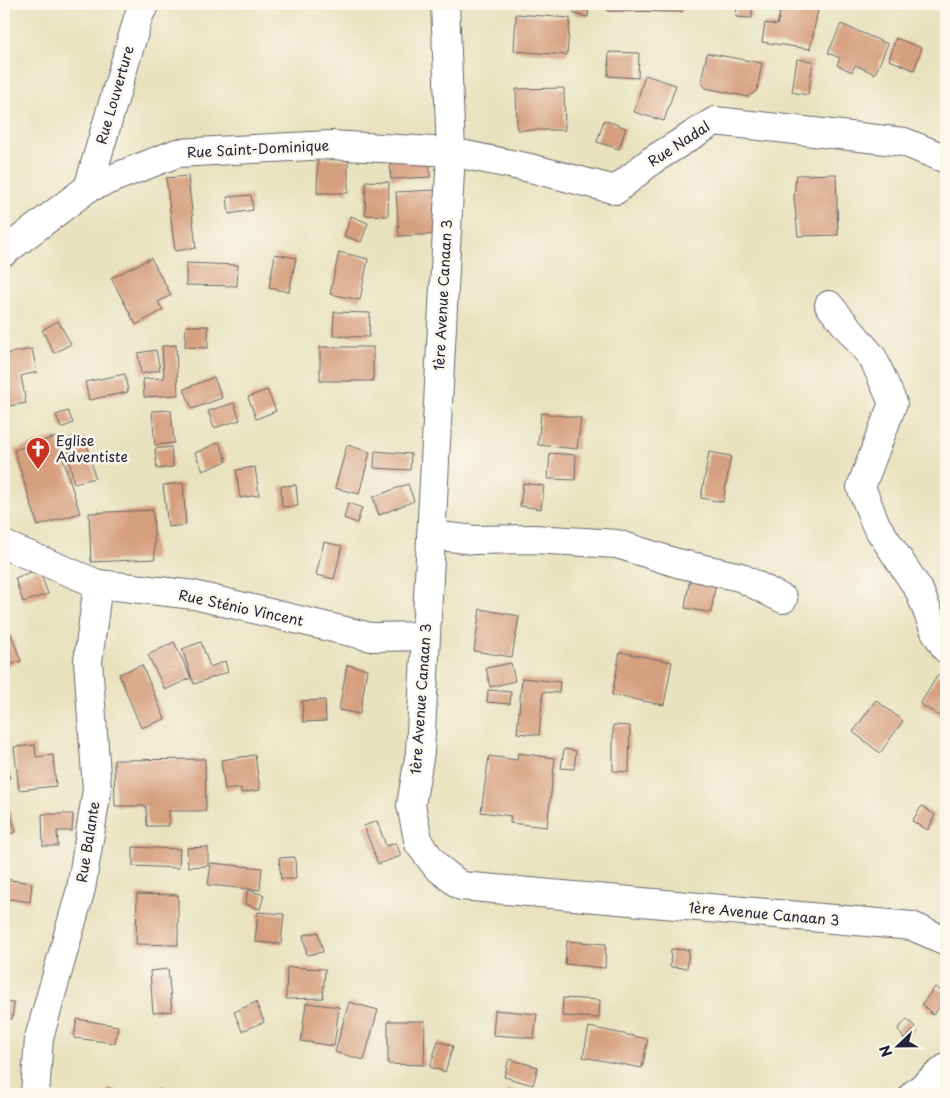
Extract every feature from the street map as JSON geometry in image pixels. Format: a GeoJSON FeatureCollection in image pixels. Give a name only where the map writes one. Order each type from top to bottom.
{"type":"FeatureCollection","features":[{"type":"Feature","properties":{"kind":"street","name":"Rue Louverture"},"geometry":{"type":"LineString","coordinates":[[88,188],[139,15],[145,4]]}},
{"type":"Feature","properties":{"kind":"street","name":"1ère Avenue Canaan 3"},"geometry":{"type":"LineString","coordinates":[[445,4],[451,152],[420,752],[411,805],[419,844],[437,867],[461,886],[912,926],[946,941]]}},
{"type":"Feature","properties":{"kind":"street","name":"Rue Nadal"},"geometry":{"type":"LineString","coordinates":[[451,152],[530,168],[616,190],[651,161],[715,121],[904,142],[946,159]]}},
{"type":"Feature","properties":{"kind":"street","name":"Rue Saint-Dominique"},"geometry":{"type":"LineString","coordinates":[[4,252],[88,188],[177,153],[330,145],[451,152]]}},
{"type":"Feature","properties":{"kind":"street"},"geometry":{"type":"LineString","coordinates":[[829,305],[873,358],[893,403],[861,487],[876,525],[918,590],[935,631],[946,649]]}},
{"type":"Feature","properties":{"kind":"street"},"geometry":{"type":"LineString","coordinates":[[431,535],[475,540],[534,539],[617,544],[677,563],[740,578],[783,599]]}},
{"type":"Feature","properties":{"kind":"street","name":"Rue Sténio Vincent"},"geometry":{"type":"LineString","coordinates":[[4,544],[98,584],[194,595],[370,637],[425,636]]}},
{"type":"Feature","properties":{"kind":"street","name":"Rue Balante"},"geometry":{"type":"LineString","coordinates":[[35,1094],[39,1038],[81,889],[97,790],[88,660],[98,584]]}},
{"type":"Feature","properties":{"kind":"street"},"geometry":{"type":"LineString","coordinates":[[914,1094],[946,1068]]}},
{"type":"Feature","properties":{"kind":"building"},"geometry":{"type":"Polygon","coordinates":[[[575,4],[589,4],[588,17],[574,14],[575,4]]]}},
{"type":"Feature","properties":{"kind":"building"},"geometry":{"type":"Polygon","coordinates":[[[608,4],[682,4],[682,12],[608,11],[608,4]]]}},
{"type":"Feature","properties":{"kind":"building"},"geometry":{"type":"Polygon","coordinates":[[[737,4],[752,4],[752,18],[736,17],[737,4]]]}},
{"type":"Feature","properties":{"kind":"building"},"geometry":{"type":"Polygon","coordinates":[[[782,4],[793,4],[818,10],[810,49],[762,42],[765,23],[777,25],[782,4]]]}},
{"type":"Feature","properties":{"kind":"building"},"geometry":{"type":"Polygon","coordinates":[[[516,14],[570,18],[567,55],[514,51],[516,14]]]}},
{"type":"Feature","properties":{"kind":"building"},"geometry":{"type":"Polygon","coordinates":[[[841,24],[888,44],[875,74],[855,65],[852,72],[837,65],[840,58],[828,53],[841,24]]]}},
{"type":"Feature","properties":{"kind":"building"},"geometry":{"type":"Polygon","coordinates":[[[896,38],[922,48],[914,70],[889,60],[896,38]]]}},
{"type":"Feature","properties":{"kind":"building"},"geometry":{"type":"Polygon","coordinates":[[[609,52],[639,53],[638,78],[608,76],[609,52]]]}},
{"type":"Feature","properties":{"kind":"building"},"geometry":{"type":"Polygon","coordinates":[[[707,53],[762,63],[757,90],[748,97],[706,88],[701,82],[707,53]]]}},
{"type":"Feature","properties":{"kind":"building"},"geometry":{"type":"Polygon","coordinates":[[[797,59],[813,61],[808,95],[792,92],[797,59]]]}},
{"type":"Feature","properties":{"kind":"building"},"geometry":{"type":"Polygon","coordinates":[[[645,75],[676,85],[664,121],[634,112],[645,75]]]}},
{"type":"Feature","properties":{"kind":"building"},"geometry":{"type":"Polygon","coordinates":[[[564,88],[565,130],[517,130],[516,89],[564,88]]]}},
{"type":"Feature","properties":{"kind":"building"},"geometry":{"type":"Polygon","coordinates":[[[604,120],[626,128],[619,149],[597,142],[604,120]]]}},
{"type":"Feature","properties":{"kind":"building"},"geometry":{"type":"Polygon","coordinates":[[[428,140],[430,177],[391,179],[388,142],[428,140]]]}},
{"type":"Feature","properties":{"kind":"building"},"geometry":{"type":"Polygon","coordinates":[[[318,158],[348,159],[348,193],[317,193],[318,158]]]}},
{"type":"Feature","properties":{"kind":"building"},"geometry":{"type":"Polygon","coordinates":[[[836,174],[838,235],[798,236],[794,198],[796,175],[836,174]]]}},
{"type":"Feature","properties":{"kind":"building"},"geometry":{"type":"Polygon","coordinates":[[[188,176],[196,248],[175,251],[166,178],[188,176]]]}},
{"type":"Feature","properties":{"kind":"building"},"geometry":{"type":"Polygon","coordinates":[[[366,181],[389,182],[388,216],[365,215],[366,181]]]}},
{"type":"Feature","properties":{"kind":"building"},"geometry":{"type":"Polygon","coordinates":[[[435,190],[438,234],[399,236],[396,192],[435,190]]]}},
{"type":"Feature","properties":{"kind":"building"},"geometry":{"type":"Polygon","coordinates":[[[251,195],[253,210],[229,214],[227,197],[251,195]]]}},
{"type":"Feature","properties":{"kind":"building"},"geometry":{"type":"Polygon","coordinates":[[[351,216],[368,223],[361,242],[344,236],[351,216]]]}},
{"type":"Feature","properties":{"kind":"building"},"geometry":{"type":"Polygon","coordinates":[[[339,252],[368,259],[360,300],[330,294],[339,252]]]}},
{"type":"Feature","properties":{"kind":"building"},"geometry":{"type":"Polygon","coordinates":[[[275,254],[296,258],[289,292],[269,288],[275,254]]]}},
{"type":"Feature","properties":{"kind":"building"},"geometry":{"type":"Polygon","coordinates":[[[151,258],[171,295],[158,302],[163,310],[136,325],[111,278],[151,258]]]}},
{"type":"Feature","properties":{"kind":"building"},"geometry":{"type":"Polygon","coordinates":[[[186,263],[238,265],[237,286],[186,285],[186,263]]]}},
{"type":"Feature","properties":{"kind":"building"},"geometry":{"type":"Polygon","coordinates":[[[334,312],[370,313],[369,337],[333,336],[334,312]]]}},
{"type":"Feature","properties":{"kind":"building"},"geometry":{"type":"Polygon","coordinates":[[[58,321],[71,344],[54,353],[42,330],[58,321]]]}},
{"type":"Feature","properties":{"kind":"building"},"geometry":{"type":"Polygon","coordinates":[[[186,326],[208,326],[208,348],[185,347],[186,326]]]}},
{"type":"Feature","properties":{"kind":"building"},"geometry":{"type":"Polygon","coordinates":[[[176,345],[178,395],[144,397],[143,379],[164,378],[162,346],[176,345]]]}},
{"type":"Feature","properties":{"kind":"building"},"geometry":{"type":"Polygon","coordinates":[[[320,347],[373,347],[373,381],[320,381],[320,347]]]}},
{"type":"Feature","properties":{"kind":"building"},"geometry":{"type":"Polygon","coordinates":[[[32,349],[37,372],[21,376],[26,403],[9,406],[4,380],[4,354],[32,349]]]}},
{"type":"Feature","properties":{"kind":"building"},"geometry":{"type":"Polygon","coordinates":[[[156,350],[160,370],[141,374],[138,353],[156,350]]]}},
{"type":"Feature","properties":{"kind":"building"},"geometry":{"type":"Polygon","coordinates":[[[125,374],[128,392],[89,400],[85,382],[125,374]]]}},
{"type":"Feature","properties":{"kind":"building"},"geometry":{"type":"Polygon","coordinates":[[[214,377],[222,398],[192,409],[184,389],[214,377]]]}},
{"type":"Feature","properties":{"kind":"building"},"geometry":{"type":"Polygon","coordinates":[[[267,390],[276,411],[256,419],[248,397],[267,390]]]}},
{"type":"Feature","properties":{"kind":"building"},"geometry":{"type":"Polygon","coordinates":[[[234,403],[240,420],[214,428],[208,411],[234,403]]]}},
{"type":"Feature","properties":{"kind":"building"},"geometry":{"type":"Polygon","coordinates":[[[171,410],[174,443],[155,445],[152,411],[171,410]]]}},
{"type":"Feature","properties":{"kind":"building"},"geometry":{"type":"Polygon","coordinates":[[[68,411],[73,423],[61,428],[56,415],[68,411]]]}},
{"type":"Feature","properties":{"kind":"building"},"geometry":{"type":"Polygon","coordinates":[[[541,413],[581,418],[577,449],[538,445],[541,413]]]}},
{"type":"Feature","properties":{"kind":"building"},"geometry":{"type":"Polygon","coordinates":[[[56,437],[80,513],[38,526],[14,450],[56,437]]]}},
{"type":"Feature","properties":{"kind":"building"},"geometry":{"type":"Polygon","coordinates":[[[86,438],[95,478],[74,483],[65,442],[86,438]]]}},
{"type":"Feature","properties":{"kind":"building"},"geometry":{"type":"Polygon","coordinates":[[[219,442],[227,461],[203,471],[195,453],[219,442]]]}},
{"type":"Feature","properties":{"kind":"building"},"geometry":{"type":"Polygon","coordinates":[[[347,445],[370,452],[359,494],[335,488],[347,445]]]}},
{"type":"Feature","properties":{"kind":"building"},"geometry":{"type":"Polygon","coordinates":[[[171,447],[173,467],[157,469],[155,449],[171,447]]]}},
{"type":"Feature","properties":{"kind":"building"},"geometry":{"type":"Polygon","coordinates":[[[375,451],[411,454],[410,470],[374,468],[375,451]]]}},
{"type":"Feature","properties":{"kind":"building"},"geometry":{"type":"Polygon","coordinates":[[[709,452],[731,456],[723,502],[701,498],[709,452]]]}},
{"type":"Feature","properties":{"kind":"building"},"geometry":{"type":"Polygon","coordinates":[[[550,453],[576,455],[575,480],[548,479],[550,453]]]}},
{"type":"Feature","properties":{"kind":"building"},"geometry":{"type":"Polygon","coordinates":[[[255,467],[259,495],[240,498],[236,470],[255,467]]]}},
{"type":"Feature","properties":{"kind":"building"},"geometry":{"type":"Polygon","coordinates":[[[183,483],[186,525],[168,527],[163,485],[183,483]]]}},
{"type":"Feature","properties":{"kind":"building"},"geometry":{"type":"Polygon","coordinates":[[[523,483],[544,486],[541,509],[520,506],[523,483]]]}},
{"type":"Feature","properties":{"kind":"building"},"geometry":{"type":"Polygon","coordinates":[[[408,484],[414,501],[379,515],[373,497],[408,484]]]}},
{"type":"Feature","properties":{"kind":"building"},"geometry":{"type":"Polygon","coordinates":[[[296,485],[298,506],[282,507],[281,486],[296,485]]]}},
{"type":"Feature","properties":{"kind":"building"},"geometry":{"type":"Polygon","coordinates":[[[348,503],[362,508],[357,523],[344,518],[348,503]]]}},
{"type":"Feature","properties":{"kind":"building"},"geometry":{"type":"Polygon","coordinates":[[[153,510],[155,559],[91,562],[89,513],[153,510]]]}},
{"type":"Feature","properties":{"kind":"building"},"geometry":{"type":"Polygon","coordinates":[[[324,542],[342,546],[334,579],[316,575],[324,542]]]}},
{"type":"Feature","properties":{"kind":"building"},"geometry":{"type":"Polygon","coordinates":[[[39,569],[48,594],[23,602],[15,578],[39,569]]]}},
{"type":"Feature","properties":{"kind":"building"},"geometry":{"type":"Polygon","coordinates":[[[690,577],[716,581],[711,613],[685,608],[690,577]]]}},
{"type":"Feature","properties":{"kind":"building"},"geometry":{"type":"Polygon","coordinates":[[[480,609],[519,616],[512,657],[474,651],[480,609]]]}},
{"type":"Feature","properties":{"kind":"building"},"geometry":{"type":"Polygon","coordinates":[[[11,634],[21,661],[4,667],[4,636],[11,634]]]}},
{"type":"Feature","properties":{"kind":"building"},"geometry":{"type":"Polygon","coordinates":[[[174,642],[191,678],[165,690],[148,655],[174,642]]]}},
{"type":"Feature","properties":{"kind":"building"},"geometry":{"type":"Polygon","coordinates":[[[201,642],[210,667],[225,661],[228,672],[194,684],[182,649],[201,642]]]}},
{"type":"Feature","properties":{"kind":"building"},"geometry":{"type":"Polygon","coordinates":[[[620,652],[672,662],[664,705],[612,695],[620,652]]]}},
{"type":"Feature","properties":{"kind":"building"},"geometry":{"type":"Polygon","coordinates":[[[511,663],[515,681],[490,687],[486,668],[511,663]]]}},
{"type":"Feature","properties":{"kind":"building"},"geometry":{"type":"Polygon","coordinates":[[[142,665],[165,719],[141,728],[119,674],[142,665]]]}},
{"type":"Feature","properties":{"kind":"building"},"geometry":{"type":"Polygon","coordinates":[[[347,665],[367,669],[360,714],[339,710],[347,665]]]}},
{"type":"Feature","properties":{"kind":"building"},"geometry":{"type":"Polygon","coordinates":[[[938,675],[946,680],[946,720],[920,704],[938,675]]]}},
{"type":"Feature","properties":{"kind":"building"},"geometry":{"type":"Polygon","coordinates":[[[522,678],[560,682],[559,693],[543,692],[539,735],[517,733],[522,678]]]}},
{"type":"Feature","properties":{"kind":"building"},"geometry":{"type":"Polygon","coordinates":[[[488,690],[511,692],[510,704],[487,702],[488,690]]]}},
{"type":"Feature","properties":{"kind":"building"},"geometry":{"type":"Polygon","coordinates":[[[325,700],[326,721],[303,722],[302,701],[325,700]]]}},
{"type":"Feature","properties":{"kind":"building"},"geometry":{"type":"Polygon","coordinates":[[[876,700],[903,721],[880,753],[853,732],[876,700]]]}},
{"type":"Feature","properties":{"kind":"building"},"geometry":{"type":"Polygon","coordinates":[[[613,725],[630,726],[629,772],[613,771],[613,725]]]}},
{"type":"Feature","properties":{"kind":"building"},"geometry":{"type":"Polygon","coordinates":[[[35,745],[36,757],[53,755],[56,786],[19,790],[14,747],[35,745]]]}},
{"type":"Feature","properties":{"kind":"building"},"geometry":{"type":"Polygon","coordinates":[[[564,749],[576,751],[574,769],[561,768],[564,749]]]}},
{"type":"Feature","properties":{"kind":"building"},"geometry":{"type":"Polygon","coordinates":[[[518,753],[555,758],[547,827],[510,823],[511,816],[481,812],[489,756],[517,760],[518,753]]]}},
{"type":"Feature","properties":{"kind":"building"},"geometry":{"type":"Polygon","coordinates":[[[255,755],[260,790],[241,793],[241,788],[225,790],[221,760],[255,755]]]}},
{"type":"Feature","properties":{"kind":"building"},"geometry":{"type":"Polygon","coordinates":[[[4,759],[10,778],[4,780],[4,759]]]}},
{"type":"Feature","properties":{"kind":"building"},"geometry":{"type":"Polygon","coordinates":[[[205,759],[206,811],[169,811],[169,826],[147,826],[146,806],[115,806],[114,760],[205,759]]]}},
{"type":"Feature","properties":{"kind":"building"},"geometry":{"type":"Polygon","coordinates":[[[4,798],[6,798],[16,832],[4,836],[4,798]]]}},
{"type":"Feature","properties":{"kind":"building"},"geometry":{"type":"Polygon","coordinates":[[[922,806],[935,815],[928,830],[912,821],[922,806]]]}},
{"type":"Feature","properties":{"kind":"building"},"geometry":{"type":"Polygon","coordinates":[[[42,814],[73,814],[72,831],[57,831],[58,846],[43,846],[42,814]]]}},
{"type":"Feature","properties":{"kind":"building"},"geometry":{"type":"Polygon","coordinates":[[[377,821],[386,846],[396,843],[401,856],[378,864],[364,826],[377,821]]]}},
{"type":"Feature","properties":{"kind":"building"},"geometry":{"type":"Polygon","coordinates":[[[133,847],[180,849],[179,868],[133,866],[133,847]]]}},
{"type":"Feature","properties":{"kind":"building"},"geometry":{"type":"Polygon","coordinates":[[[208,847],[208,866],[188,867],[187,848],[208,847]]]}},
{"type":"Feature","properties":{"kind":"building"},"geometry":{"type":"Polygon","coordinates":[[[295,857],[296,879],[281,879],[279,858],[295,857]]]}},
{"type":"Feature","properties":{"kind":"building"},"geometry":{"type":"Polygon","coordinates":[[[211,863],[262,868],[260,890],[208,885],[211,863]]]}},
{"type":"Feature","properties":{"kind":"building"},"geometry":{"type":"Polygon","coordinates":[[[4,879],[32,883],[30,902],[4,898],[4,879]]]}},
{"type":"Feature","properties":{"kind":"building"},"geometry":{"type":"Polygon","coordinates":[[[248,890],[264,895],[260,909],[245,904],[248,890]]]}},
{"type":"Feature","properties":{"kind":"building"},"geometry":{"type":"Polygon","coordinates":[[[137,894],[178,895],[178,945],[136,944],[137,894]]]}},
{"type":"Feature","properties":{"kind":"building"},"geometry":{"type":"Polygon","coordinates":[[[258,912],[284,914],[281,944],[255,942],[258,912]]]}},
{"type":"Feature","properties":{"kind":"building"},"geometry":{"type":"Polygon","coordinates":[[[318,932],[323,952],[307,955],[303,935],[318,932]]]}},
{"type":"Feature","properties":{"kind":"building"},"geometry":{"type":"Polygon","coordinates":[[[567,941],[606,944],[605,968],[565,964],[567,941]]]}},
{"type":"Feature","properties":{"kind":"building"},"geometry":{"type":"Polygon","coordinates":[[[671,949],[689,950],[687,968],[670,967],[671,949]]]}},
{"type":"Feature","properties":{"kind":"building"},"geometry":{"type":"Polygon","coordinates":[[[287,967],[325,969],[323,998],[286,999],[287,967]]]}},
{"type":"Feature","properties":{"kind":"building"},"geometry":{"type":"Polygon","coordinates":[[[168,969],[172,1011],[153,1013],[150,971],[168,969]]]}},
{"type":"Feature","properties":{"kind":"building"},"geometry":{"type":"Polygon","coordinates":[[[935,987],[946,994],[946,999],[933,1015],[922,1004],[935,987]]]}},
{"type":"Feature","properties":{"kind":"building"},"geometry":{"type":"Polygon","coordinates":[[[563,998],[600,1000],[599,1018],[562,1016],[563,998]]]}},
{"type":"Feature","properties":{"kind":"building"},"geometry":{"type":"Polygon","coordinates":[[[4,1002],[14,1003],[12,1019],[4,1018],[4,1002]]]}},
{"type":"Feature","properties":{"kind":"building"},"geometry":{"type":"Polygon","coordinates":[[[256,1002],[264,1022],[242,1031],[234,1012],[256,1002]]]}},
{"type":"Feature","properties":{"kind":"building"},"geometry":{"type":"Polygon","coordinates":[[[349,1002],[378,1010],[364,1060],[335,1052],[349,1002]]]}},
{"type":"Feature","properties":{"kind":"building"},"geometry":{"type":"Polygon","coordinates":[[[306,1003],[339,1007],[334,1046],[301,1041],[306,1003]]]}},
{"type":"Feature","properties":{"kind":"building"},"geometry":{"type":"Polygon","coordinates":[[[495,1010],[537,1014],[534,1038],[493,1035],[495,1010]]]}},
{"type":"Feature","properties":{"kind":"building"},"geometry":{"type":"Polygon","coordinates":[[[77,1019],[118,1026],[115,1043],[74,1038],[77,1019]]]}},
{"type":"Feature","properties":{"kind":"building"},"geometry":{"type":"Polygon","coordinates":[[[907,1019],[916,1028],[904,1039],[898,1029],[907,1019]]]}},
{"type":"Feature","properties":{"kind":"building"},"geometry":{"type":"Polygon","coordinates":[[[388,1021],[425,1021],[424,1065],[388,1064],[388,1021]]]}},
{"type":"Feature","properties":{"kind":"building"},"geometry":{"type":"Polygon","coordinates":[[[589,1027],[648,1039],[642,1068],[583,1057],[589,1027]]]}},
{"type":"Feature","properties":{"kind":"building"},"geometry":{"type":"Polygon","coordinates":[[[438,1041],[453,1046],[445,1072],[430,1067],[438,1041]]]}},
{"type":"Feature","properties":{"kind":"building"},"geometry":{"type":"Polygon","coordinates":[[[509,1059],[538,1067],[533,1085],[504,1077],[509,1059]]]}},
{"type":"Feature","properties":{"kind":"building"},"geometry":{"type":"Polygon","coordinates":[[[108,1088],[128,1094],[107,1094],[108,1088]]]}},
{"type":"Feature","properties":{"kind":"building"},"geometry":{"type":"Polygon","coordinates":[[[158,1089],[168,1093],[156,1094],[158,1089]]]}},
{"type":"Feature","properties":{"kind":"building"},"geometry":{"type":"Polygon","coordinates":[[[508,1090],[530,1093],[530,1094],[507,1094],[508,1090]]]}},
{"type":"Feature","properties":{"kind":"place","name":"Eglise Adventiste"},"geometry":{"type":"Point","coordinates":[38,470]}}]}
